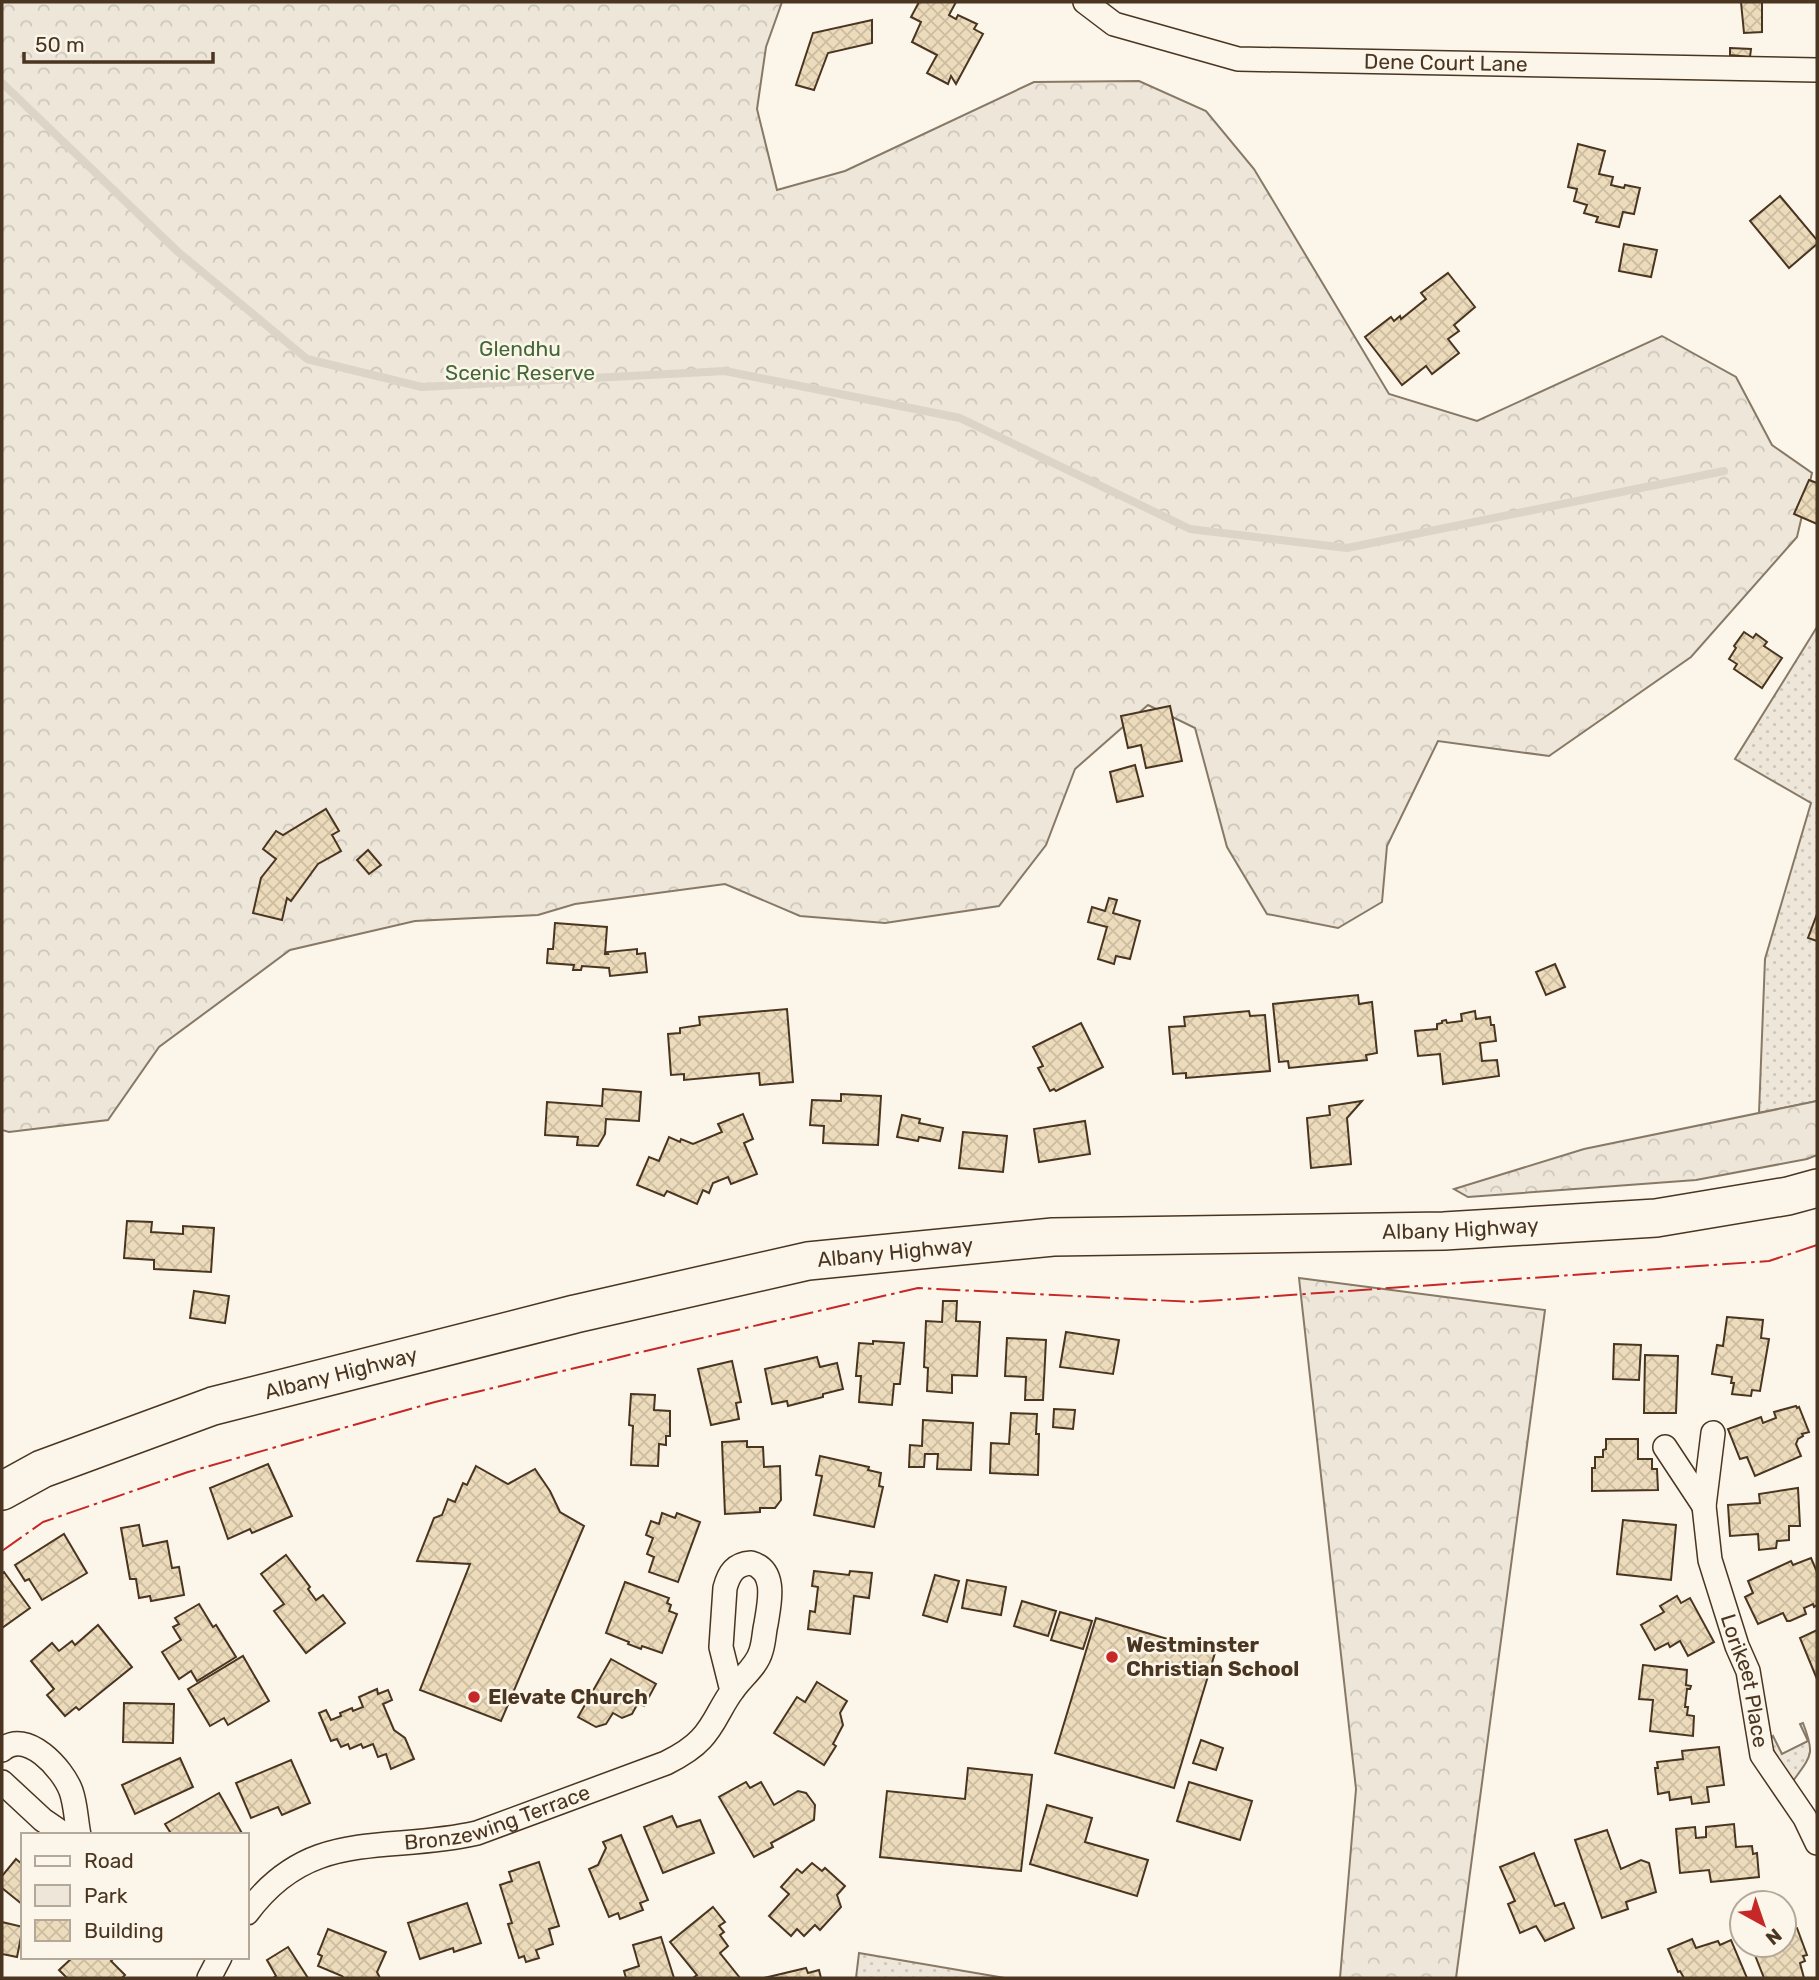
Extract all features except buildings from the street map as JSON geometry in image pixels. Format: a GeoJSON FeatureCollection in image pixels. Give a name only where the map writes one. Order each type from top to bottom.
{"type":"FeatureCollection","features":[{"type":"Feature","properties":{"kind":"main road","name":"Albany Highway"},"geometry":{"type":"LineString","coordinates":[[2,1490],[42,1469],[213,1406],[575,1314],[808,1261],[1053,1237],[1444,1231],[1657,1218],[1788,1196],[1817,1188]]}},
{"type":"Feature","properties":{"kind":"street","name":"Dene Court Lane"},"geometry":{"type":"LineString","coordinates":[[1085,2],[1114,24],[1238,59],[1817,70]]}},
{"type":"Feature","properties":{"kind":"street","name":"Lorikeet Place"},"geometry":{"type":"LineString","coordinates":[[1713,1433],[1704,1506],[1710,1560],[1737,1646],[1748,1671],[1762,1755],[1805,1818],[1817,1843]]}},
{"type":"Feature","properties":{"kind":"street","name":"Lorikeet Place"},"geometry":{"type":"LineString","coordinates":[[1665,1447],[1704,1506]]}},
{"type":"Feature","properties":{"kind":"street","name":"Bronzewing Terrace"},"geometry":{"type":"LineString","coordinates":[[248,1912],[274,1882],[299,1865],[332,1851],[389,1843],[450,1839],[477,1833],[666,1763],[685,1753],[702,1739],[761,1651],[770,1598],[766,1573],[751,1563],[736,1567],[731,1572],[725,1588],[721,1647],[732,1691]]}},
{"type":"Feature","properties":{"kind":"street"},"geometry":{"type":"LineString","coordinates":[[2,1750],[13,1742],[27,1744],[59,1771],[73,1796],[79,1833]]}},
{"type":"Feature","properties":{"kind":"street"},"geometry":{"type":"LineString","coordinates":[[2,1782],[43,1820],[62,1833]]}},
{"type":"Feature","properties":{"kind":"street"},"geometry":{"type":"LineString","coordinates":[[209,1978],[219,1959]]}},
{"type":"Feature","properties":{"kind":"green space","name":"Glendhu Scenic Reserve"},"geometry":{"type":"Polygon","coordinates":[[[2,2],[782,2],[766,47],[757,109],[777,190],[845,171],[1034,82],[1139,81],[1206,111],[1254,169],[1389,394],[1477,421],[1662,336],[1736,377],[1772,445],[1812,473],[1797,537],[1691,657],[1549,756],[1438,741],[1387,846],[1382,902],[1338,928],[1267,914],[1227,847],[1195,728],[1148,705],[1075,769],[1046,845],[999,906],[885,923],[800,916],[725,884],[575,904],[538,915],[415,921],[290,950],[159,1047],[108,1120],[9,1132],[2,1130],[2,2]]]}},
{"type":"Feature","properties":{"kind":"green space"},"geometry":{"type":"Polygon","coordinates":[[[1817,627],[1817,1101],[1759,1113],[1765,959],[1811,803],[1735,759],[1817,627]]]}},
{"type":"Feature","properties":{"kind":"green space"},"geometry":{"type":"Polygon","coordinates":[[[1817,1101],[1817,1155],[1807,1159],[1696,1180],[1468,1197],[1454,1189],[1584,1149],[1817,1101]]]}},
{"type":"Feature","properties":{"kind":"green space"},"geometry":{"type":"Polygon","coordinates":[[[1299,1278],[1545,1310],[1456,1978],[1340,1978],[1356,1789],[1299,1278]]]}},
{"type":"Feature","properties":{"kind":"green space"},"geometry":{"type":"Polygon","coordinates":[[[1803,1723],[1809,1741],[1810,1754],[1793,1781],[1777,1758],[1769,1740],[1773,1736],[1782,1754],[1808,1741],[1800,1724],[1803,1723]]]}},
{"type":"Feature","properties":{"kind":"green space"},"geometry":{"type":"Polygon","coordinates":[[[859,1953],[1005,1978],[856,1978],[859,1953]]]}},
{"type":"Feature","properties":{"kind":"waterway"},"geometry":{"type":"LineString","coordinates":[[2,83],[177,251],[307,359],[422,387],[725,371],[960,418],[1190,529],[1347,548],[1724,471]]}},
{"type":"Feature","properties":{"kind":"power"},"geometry":{"type":"LineString","coordinates":[[2,1551],[43,1522],[188,1472],[435,1402],[918,1288],[1193,1302],[1769,1261],[1817,1245]]}},
{"type":"Feature","properties":{"kind":"place","name":"Westminster Christian School"},"geometry":{"type":"Point","coordinates":[1112,1657]}},
{"type":"Feature","properties":{"kind":"place","name":"Elevate Church"},"geometry":{"type":"Point","coordinates":[474,1697]}}]}
